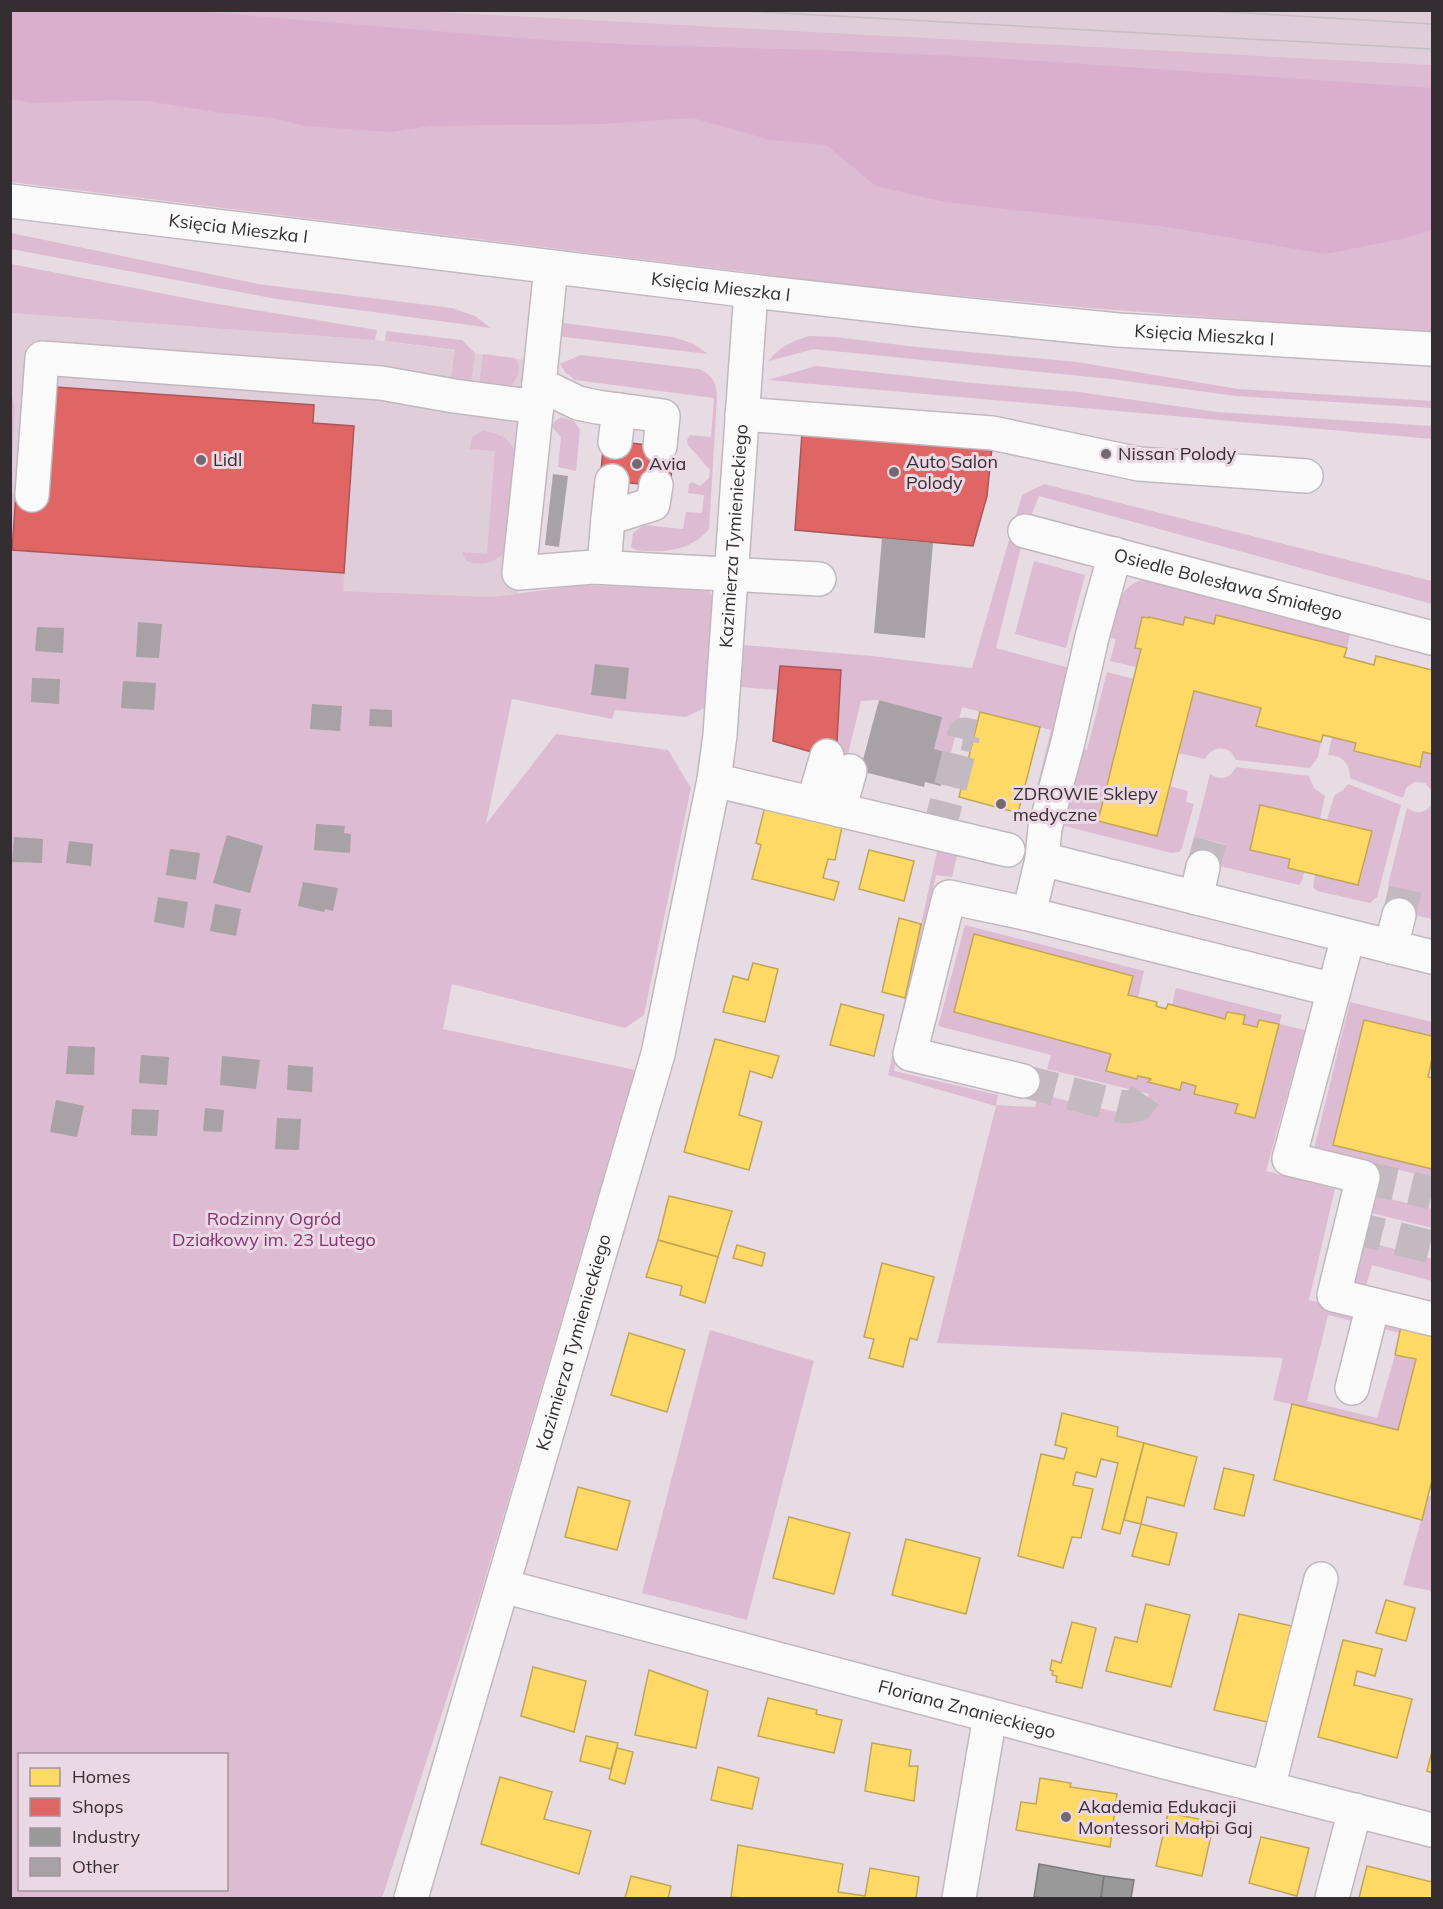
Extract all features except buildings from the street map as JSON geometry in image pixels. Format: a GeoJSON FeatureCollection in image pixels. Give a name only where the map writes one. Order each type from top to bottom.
{"type":"FeatureCollection","features":[{"type":"Feature","properties":{"kind":"street","name":"Księcia Mieszka I"},"geometry":{"type":"LineString","coordinates":[[10,201],[752,291],[1118,330],[1432,349]]}},
{"type":"Feature","properties":{"kind":"street"},"geometry":{"type":"LineString","coordinates":[[551,267],[519,573],[604,567],[819,579]]}},
{"type":"Feature","properties":{"kind":"street","name":"Kazimierza Tymienieckiego"},"geometry":{"type":"LineString","coordinates":[[411,1899],[658,1053],[714,780],[720,735],[752,291]]}},
{"type":"Feature","properties":{"kind":"street"},"geometry":{"type":"LineString","coordinates":[[32,495],[42,358],[381,383],[454,396],[538,396],[663,416],[660,446]]}},
{"type":"Feature","properties":{"kind":"street"},"geometry":{"type":"LineString","coordinates":[[615,442],[619,410]]}},
{"type":"Feature","properties":{"kind":"street"},"geometry":{"type":"LineString","coordinates":[[742,414],[992,432],[1139,464],[1306,476]]}},
{"type":"Feature","properties":{"kind":"street"},"geometry":{"type":"LineString","coordinates":[[604,567],[612,481]]}},
{"type":"Feature","properties":{"kind":"street"},"geometry":{"type":"LineString","coordinates":[[608,518],[653,504],[656,486]]}},
{"type":"Feature","properties":{"kind":"street","name":"Osiedle Bolesława Śmiałego"},"geometry":{"type":"LineString","coordinates":[[1025,531],[1432,638]]}},
{"type":"Feature","properties":{"kind":"street"},"geometry":{"type":"LineString","coordinates":[[1029,914],[1042,860],[1045,828],[1115,554]]}},
{"type":"Feature","properties":{"kind":"street"},"geometry":{"type":"LineString","coordinates":[[826,806],[838,763]]}},
{"type":"Feature","properties":{"kind":"street"},"geometry":{"type":"LineString","coordinates":[[714,780],[1008,850]]}},
{"type":"Feature","properties":{"kind":"street"},"geometry":{"type":"LineString","coordinates":[[1042,860],[1432,957]]}},
{"type":"Feature","properties":{"kind":"street"},"geometry":{"type":"LineString","coordinates":[[1196,898],[1203,867]]}},
{"type":"Feature","properties":{"kind":"street"},"geometry":{"type":"LineString","coordinates":[[1023,1081],[910,1054],[949,897],[1029,914],[1334,990]]}},
{"type":"Feature","properties":{"kind":"street"},"geometry":{"type":"LineString","coordinates":[[1391,947],[1399,915]]}},
{"type":"Feature","properties":{"kind":"street"},"geometry":{"type":"LineString","coordinates":[[1348,937],[1289,1159],[1363,1177],[1334,1294],[1432,1319]]}},
{"type":"Feature","properties":{"kind":"street"},"geometry":{"type":"LineString","coordinates":[[1352,1388],[1373,1305]]}},
{"type":"Feature","properties":{"kind":"street"},"geometry":{"type":"LineString","coordinates":[[1268,1788],[1321,1579]]}},
{"type":"Feature","properties":{"kind":"street","name":"Floriana Znanieckiego"},"geometry":{"type":"LineString","coordinates":[[503,1586],[990,1716],[1432,1830]]}},
{"type":"Feature","properties":{"kind":"street"},"geometry":{"type":"LineString","coordinates":[[959,1899],[990,1716]]}},
{"type":"Feature","properties":{"kind":"street"},"geometry":{"type":"LineString","coordinates":[[1332,1899],[1355,1810]]}},
{"type":"Feature","properties":{"kind":"shaded area"},"geometry":{"type":"Polygon","coordinates":[[[10,11],[195,11],[532,39],[978,57],[1432,88],[1432,230],[1401,239],[1326,254],[1161,226],[944,202],[876,186],[826,145],[770,140],[693,118],[602,124],[430,126],[392,132],[305,126],[273,118],[215,112],[147,101],[35,103],[11,99],[10,11]]]}},
{"type":"Feature","properties":{"kind":"shaded area"},"geometry":{"type":"Polygon","coordinates":[[[417,11],[1432,11],[1432,65],[585,21],[417,11]]]}},
{"type":"Feature","properties":{"kind":"shaded area"},"geometry":{"type":"Polygon","coordinates":[[[11,313],[375,340],[541,362],[517,598],[11,578],[11,313]]]}},
{"type":"Feature","properties":{"kind":"green space"},"geometry":{"type":"Polygon","coordinates":[[[11,11],[417,11],[1432,65],[1432,332],[1089,308],[877,288],[11,182],[11,11]]]}},
{"type":"Feature","properties":{"kind":"green space"},"geometry":{"type":"Polygon","coordinates":[[[11,233],[258,284],[452,308],[475,316],[491,328],[277,299],[11,249],[11,233]]]}},
{"type":"Feature","properties":{"kind":"green space"},"geometry":{"type":"Polygon","coordinates":[[[11,264],[206,302],[377,330],[375,340],[11,313],[11,264]]]}},
{"type":"Feature","properties":{"kind":"green space"},"geometry":{"type":"Polygon","coordinates":[[[563,323],[673,337],[694,344],[708,354],[548,335],[555,325],[563,323]]]}},
{"type":"Feature","properties":{"kind":"green space"},"geometry":{"type":"Polygon","coordinates":[[[386,331],[462,340],[475,353],[471,383],[451,378],[455,350],[385,341],[386,331]]]}},
{"type":"Feature","properties":{"kind":"green space"},"geometry":{"type":"Polygon","coordinates":[[[809,336],[1077,362],[1238,389],[1432,401],[1432,408],[1236,396],[1111,379],[814,349],[769,361],[786,345],[809,336]]]}},
{"type":"Feature","properties":{"kind":"green space"},"geometry":{"type":"Polygon","coordinates":[[[483,354],[515,358],[519,367],[518,375],[507,389],[479,385],[483,354]]]}},
{"type":"Feature","properties":{"kind":"green space"},"geometry":{"type":"Polygon","coordinates":[[[581,355],[699,369],[713,380],[717,398],[709,529],[696,541],[682,548],[666,551],[642,551],[631,547],[633,533],[644,525],[683,529],[686,512],[702,513],[704,495],[688,493],[689,484],[692,482],[700,486],[709,478],[710,470],[688,445],[687,440],[690,435],[711,437],[714,398],[575,380],[565,372],[560,364],[581,355]]]}},
{"type":"Feature","properties":{"kind":"green space"},"geometry":{"type":"Polygon","coordinates":[[[816,366],[1079,392],[1217,412],[1432,426],[1432,439],[768,380],[816,366]]]}},
{"type":"Feature","properties":{"kind":"green space"},"geometry":{"type":"Polygon","coordinates":[[[11,391],[15,409],[11,482],[11,391]]]}},
{"type":"Feature","properties":{"kind":"green space"},"geometry":{"type":"Polygon","coordinates":[[[561,417],[574,421],[580,430],[576,471],[558,467],[561,437],[552,427],[554,422],[561,417]]]}},
{"type":"Feature","properties":{"kind":"green space"},"geometry":{"type":"Polygon","coordinates":[[[483,431],[495,433],[504,438],[517,456],[503,554],[490,562],[476,564],[466,561],[462,552],[487,554],[495,451],[470,449],[472,437],[483,431]]]}},
{"type":"Feature","properties":{"kind":"green space"},"geometry":{"type":"Polygon","coordinates":[[[1044,484],[1432,581],[1432,604],[1039,496],[1025,531],[996,648],[1077,670],[1041,818],[1030,816],[1051,730],[962,707],[951,753],[934,749],[941,717],[879,700],[861,701],[838,795],[836,759],[840,670],[780,666],[778,690],[740,687],[743,645],[872,656],[972,668],[1022,495],[1044,484]]]}},
{"type":"Feature","properties":{"kind":"green space","name":"Rodzinny Ogród Działkowy im. 23 Lutego"},"geometry":{"type":"Polygon","coordinates":[[[11,493],[16,494],[13,550],[344,573],[343,591],[493,597],[581,585],[705,590],[709,591],[714,599],[708,706],[686,717],[615,710],[612,719],[512,699],[486,824],[556,734],[668,750],[691,788],[644,1015],[625,1028],[452,984],[443,1029],[635,1070],[479,1599],[382,1898],[11,1898],[11,493]]]}},
{"type":"Feature","properties":{"kind":"green space"},"geometry":{"type":"Polygon","coordinates":[[[1034,561],[1085,575],[1066,648],[1015,634],[1034,561]]]}},
{"type":"Feature","properties":{"kind":"green space"},"geometry":{"type":"Polygon","coordinates":[[[1143,579],[1351,629],[1347,648],[1216,615],[1214,624],[1186,617],[1183,625],[1143,617],[1135,647],[1141,649],[1136,667],[1110,661],[1116,639],[1109,637],[1118,602],[1127,589],[1143,579]]]}},
{"type":"Feature","properties":{"kind":"green space"},"geometry":{"type":"Polygon","coordinates":[[[1107,672],[1134,679],[1098,821],[1157,836],[1169,786],[1188,791],[1186,802],[1194,804],[1179,852],[1171,853],[1061,825],[1079,749],[1087,750],[1107,672]]]}},
{"type":"Feature","properties":{"kind":"green space"},"geometry":{"type":"Polygon","coordinates":[[[1194,691],[1261,708],[1257,726],[1321,742],[1318,757],[1310,768],[1236,760],[1231,752],[1223,749],[1213,751],[1205,759],[1178,753],[1194,691]]]}},
{"type":"Feature","properties":{"kind":"green space"},"geometry":{"type":"Polygon","coordinates":[[[1332,737],[1356,743],[1354,751],[1419,767],[1423,752],[1432,754],[1432,791],[1425,783],[1414,782],[1406,788],[1403,798],[1350,778],[1347,764],[1337,756],[1328,755],[1332,737]]]}},
{"type":"Feature","properties":{"kind":"green space"},"geometry":{"type":"Polygon","coordinates":[[[1236,767],[1309,776],[1314,788],[1325,796],[1320,819],[1260,805],[1250,850],[1290,859],[1288,868],[1304,872],[1299,885],[1220,866],[1225,844],[1194,837],[1210,774],[1218,778],[1225,778],[1236,767]]]}},
{"type":"Feature","properties":{"kind":"green space"},"geometry":{"type":"Polygon","coordinates":[[[1348,784],[1401,805],[1377,897],[1370,903],[1317,891],[1313,887],[1315,875],[1358,885],[1361,878],[1372,831],[1327,820],[1334,796],[1348,784]]]}},
{"type":"Feature","properties":{"kind":"green space"},"geometry":{"type":"Polygon","coordinates":[[[1432,803],[1432,919],[1414,915],[1419,893],[1388,885],[1407,808],[1414,812],[1421,812],[1432,803]]]}},
{"type":"Feature","properties":{"kind":"green space"},"geometry":{"type":"Polygon","coordinates":[[[938,847],[958,852],[952,877],[936,875],[894,1071],[998,1095],[996,1105],[1035,1107],[1039,1094],[1142,1118],[1149,1094],[1047,1069],[1051,1055],[938,1026],[965,925],[1144,971],[1138,997],[1128,995],[974,934],[954,1012],[1111,1054],[1107,1071],[1137,1079],[1138,1076],[1151,1079],[1149,1083],[1180,1090],[1182,1082],[1196,1086],[1194,1094],[1238,1104],[1235,1114],[1255,1118],[1279,1024],[1305,1030],[1266,1171],[1335,1189],[1309,1300],[1432,1329],[1400,1333],[1328,1315],[1307,1401],[1377,1418],[1395,1355],[1416,1359],[1398,1430],[1273,1400],[1283,1358],[937,1343],[996,1106],[888,1075],[938,847]]]}},
{"type":"Feature","properties":{"kind":"green space"},"geometry":{"type":"Polygon","coordinates":[[[1176,988],[1282,1015],[1279,1024],[1257,1027],[1243,1024],[1244,1015],[1227,1012],[1225,1019],[1172,1005],[1176,988]]]}},
{"type":"Feature","properties":{"kind":"green space"},"geometry":{"type":"Polygon","coordinates":[[[1350,1002],[1432,1022],[1432,1036],[1364,1020],[1333,1145],[1432,1169],[1432,1178],[1314,1149],[1350,1002]]]}},
{"type":"Feature","properties":{"kind":"green space"},"geometry":{"type":"Polygon","coordinates":[[[1373,1195],[1432,1209],[1432,1228],[1368,1212],[1373,1195]]]}},
{"type":"Feature","properties":{"kind":"green space"},"geometry":{"type":"Polygon","coordinates":[[[1361,1240],[1432,1259],[1432,1281],[1372,1265],[1364,1293],[1348,1289],[1361,1240]]]}},
{"type":"Feature","properties":{"kind":"green space"},"geometry":{"type":"Polygon","coordinates":[[[710,1330],[814,1361],[747,1620],[642,1593],[710,1330]]]}},
{"type":"Feature","properties":{"kind":"green space"},"geometry":{"type":"Polygon","coordinates":[[[1428,1496],[1432,1496],[1432,1591],[1403,1585],[1428,1496]]]}},
{"type":"Feature","properties":{"kind":"tunnel"},"geometry":{"type":"LineString","coordinates":[[938,834],[964,734],[974,736]]}},
{"type":"Feature","properties":{"kind":"tunnel"},"geometry":{"type":"LineString","coordinates":[[1203,867],[1210,841]]}},
{"type":"Feature","properties":{"kind":"tunnel"},"geometry":{"type":"LineString","coordinates":[[1399,915],[1405,889]]}},
{"type":"Feature","properties":{"kind":"tunnel"},"geometry":{"type":"LineString","coordinates":[[1023,1081],[1124,1107],[1138,1105],[1145,1095]]}},
{"type":"Feature","properties":{"kind":"tunnel"},"geometry":{"type":"LineString","coordinates":[[1363,1177],[1432,1193]]}},
{"type":"Feature","properties":{"kind":"tunnel"},"geometry":{"type":"LineString","coordinates":[[1350,1227],[1432,1247]]}},
{"type":"Feature","properties":{"kind":"tram line"},"geometry":{"type":"LineString","coordinates":[[728,10],[1432,49]]}},
{"type":"Feature","properties":{"kind":"tram line"},"geometry":{"type":"LineString","coordinates":[[1194,10],[1432,24]]}},
{"type":"Feature","properties":{"kind":"place","name":"Nissan Polody"},"geometry":{"type":"Point","coordinates":[1106,454]}},
{"type":"Feature","properties":{"kind":"place","name":"Lidl"},"geometry":{"type":"Point","coordinates":[201,460]}},
{"type":"Feature","properties":{"kind":"place","name":"Avia"},"geometry":{"type":"Point","coordinates":[637,464]}},
{"type":"Feature","properties":{"kind":"place","name":"Auto Salon Polody"},"geometry":{"type":"Point","coordinates":[894,472]}},
{"type":"Feature","properties":{"kind":"place","name":"ZDROWIE Sklepy medyczne"},"geometry":{"type":"Point","coordinates":[1001,804]}},
{"type":"Feature","properties":{"kind":"place","name":"Akademia Edukacji Montessori Małpi Gaj"},"geometry":{"type":"Point","coordinates":[1066,1817]}}]}
